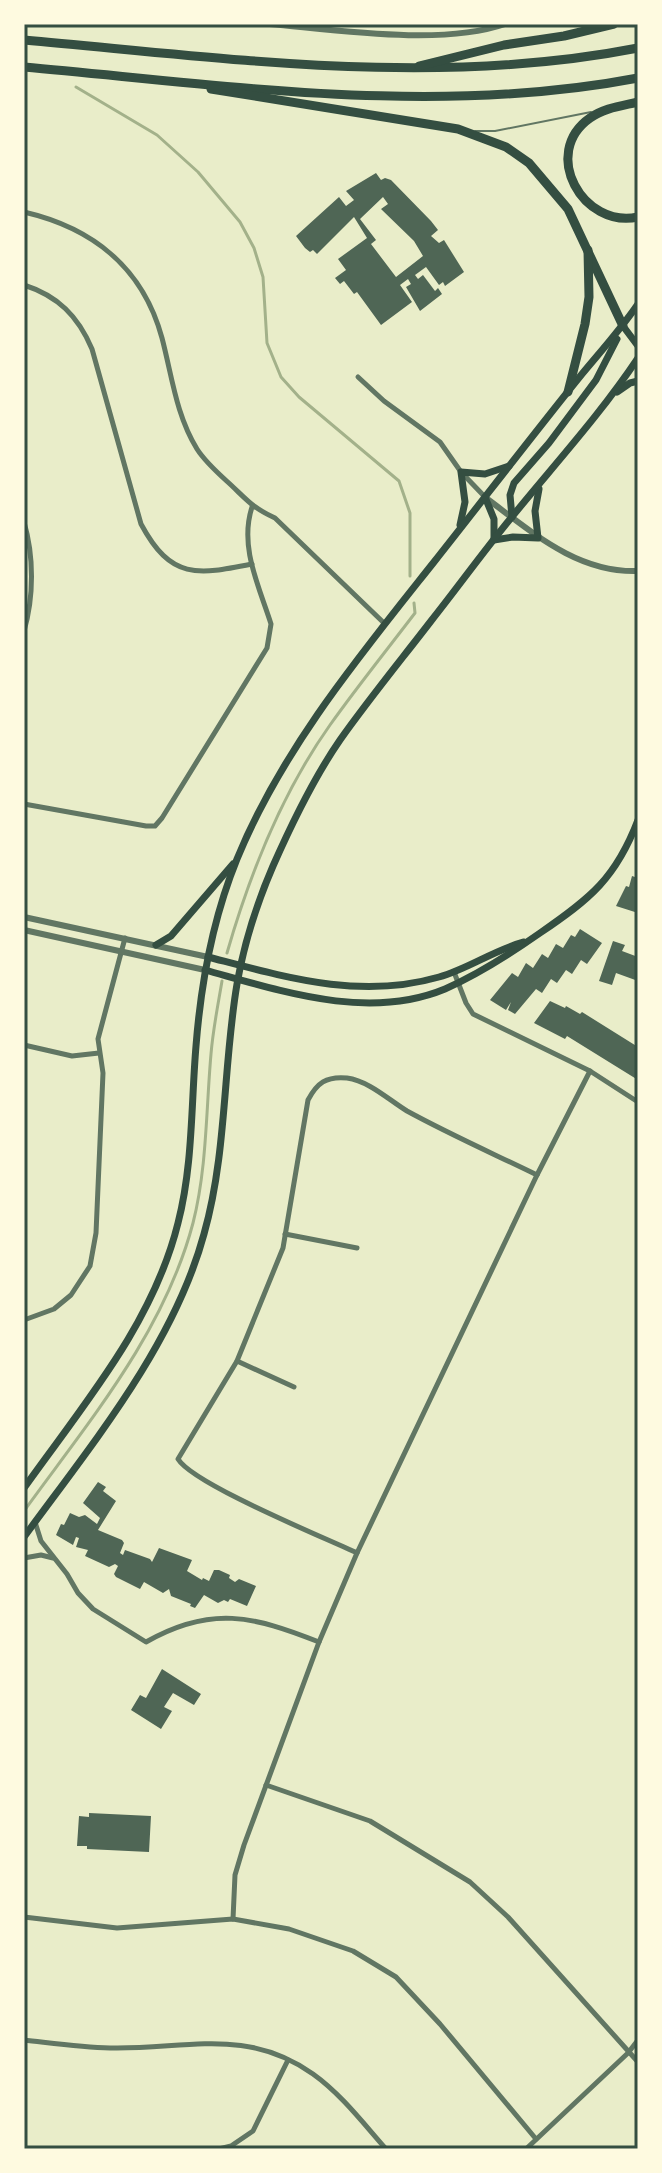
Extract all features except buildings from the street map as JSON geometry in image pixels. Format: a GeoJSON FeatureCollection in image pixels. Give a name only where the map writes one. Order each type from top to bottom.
{"type":"FeatureCollection","features":[{"type":"Feature","properties":{"kind":"highway"},"geometry":{"type":"LineString","coordinates":[[404,69],[504,45],[564,36],[614,24]]}},
{"type":"Feature","properties":{"kind":"highway"},"geometry":{"type":"LineString","coordinates":[[24,40],[315,65],[404,69],[515,66],[638,48]]}},
{"type":"Feature","properties":{"kind":"highway"},"geometry":{"type":"LineString","coordinates":[[24,67],[346,94],[448,97],[549,91],[638,78]]}},
{"type":"Feature","properties":{"kind":"highway"},"geometry":{"type":"LineString","coordinates":[[153,78],[458,129],[498,143],[529,163],[568,209],[623,326]]}},
{"type":"Feature","properties":{"kind":"highway"},"geometry":{"type":"LineString","coordinates":[[638,102],[609,108],[587,120],[576,134],[569,154],[569,172],[578,193],[595,210],[619,218],[638,217]]}},
{"type":"Feature","properties":{"kind":"highway"},"geometry":{"type":"LineString","coordinates":[[568,392],[589,297],[588,250]]}},
{"type":"Feature","properties":{"kind":"main road"},"geometry":{"type":"LineString","coordinates":[[24,1488],[136,1329],[163,1270],[178,1224],[189,1171],[196,1044],[205,970],[216,920],[237,859],[275,783],[305,732],[385,624],[638,304]]}},
{"type":"Feature","properties":{"kind":"main road"},"geometry":{"type":"LineString","coordinates":[[623,326],[638,346]]}},
{"type":"Feature","properties":{"kind":"main road"},"geometry":{"type":"LineString","coordinates":[[512,517],[510,495],[514,483],[549,443],[596,380],[623,326]]}},
{"type":"Feature","properties":{"kind":"main road"},"geometry":{"type":"LineString","coordinates":[[24,1537],[147,1362],[167,1329],[190,1279],[205,1232],[216,1176],[241,966],[255,913],[308,794],[338,743],[638,358]]}},
{"type":"Feature","properties":{"kind":"main road"},"geometry":{"type":"LineString","coordinates":[[612,395],[638,381]]}},
{"type":"Feature","properties":{"kind":"main road"},"geometry":{"type":"LineString","coordinates":[[460,530],[465,502],[461,472],[485,474],[511,466]]}},
{"type":"Feature","properties":{"kind":"main road"},"geometry":{"type":"LineString","coordinates":[[494,540],[538,538],[535,511],[540,485]]}},
{"type":"Feature","properties":{"kind":"main road"},"geometry":{"type":"LineString","coordinates":[[485,497],[494,519],[494,540]]}},
{"type":"Feature","properties":{"kind":"main road"},"geometry":{"type":"LineString","coordinates":[[205,970],[309,996],[356,1003],[403,1000],[444,990],[506,958],[575,909],[602,885],[622,858],[638,820]]}},
{"type":"Feature","properties":{"kind":"main road"},"geometry":{"type":"LineString","coordinates":[[156,945],[171,936],[237,859]]}},
{"type":"Feature","properties":{"kind":"main road"},"geometry":{"type":"LineString","coordinates":[[208,957],[306,981],[357,988],[417,982],[453,971],[501,948],[530,940]]}},
{"type":"Feature","properties":{"kind":"main road"},"geometry":{"type":"LineString","coordinates":[[356,1003],[357,988]]}},
{"type":"Feature","properties":{"kind":"street"},"geometry":{"type":"LineString","coordinates":[[270,24],[402,34],[461,34],[505,24]]}},
{"type":"Feature","properties":{"kind":"street"},"geometry":{"type":"LineString","coordinates":[[24,212],[54,220],[95,240],[127,270],[146,300],[161,336],[173,390],[198,450],[214,471],[252,507],[275,518],[385,624]]}},
{"type":"Feature","properties":{"kind":"street"},"geometry":{"type":"LineString","coordinates":[[24,285],[46,292],[83,327],[92,349],[141,524],[152,544],[173,564],[189,570],[207,573],[252,564]]}},
{"type":"Feature","properties":{"kind":"street"},"geometry":{"type":"LineString","coordinates":[[358,377],[384,401],[440,442],[461,472],[485,497],[538,538],[578,560],[608,568],[638,571]]}},
{"type":"Feature","properties":{"kind":"street"},"geometry":{"type":"LineString","coordinates":[[24,804],[155,826],[267,648],[271,636],[271,624],[247,544],[247,524],[252,507]]}},
{"type":"Feature","properties":{"kind":"street"},"geometry":{"type":"LineString","coordinates":[[24,522],[31,546],[29,613],[24,631]]}},
{"type":"Feature","properties":{"kind":"street"},"geometry":{"type":"LineString","coordinates":[[24,917],[208,957]]}},
{"type":"Feature","properties":{"kind":"street"},"geometry":{"type":"LineString","coordinates":[[24,930],[205,970]]}},
{"type":"Feature","properties":{"kind":"street"},"geometry":{"type":"LineString","coordinates":[[24,1320],[54,1309],[71,1295],[90,1266],[96,1233],[103,1073],[98,1039],[125,938]]}},
{"type":"Feature","properties":{"kind":"street"},"geometry":{"type":"LineString","coordinates":[[453,971],[473,1014],[590,1071],[638,1102]]}},
{"type":"Feature","properties":{"kind":"street"},"geometry":{"type":"LineString","coordinates":[[24,1045],[72,1056],[99,1053]]}},
{"type":"Feature","properties":{"kind":"street"},"geometry":{"type":"LineString","coordinates":[[233,1919],[235,1875],[319,1642],[357,1553],[537,1175],[590,1071]]}},
{"type":"Feature","properties":{"kind":"street"},"geometry":{"type":"LineString","coordinates":[[357,1553],[257,1507],[178,1459],[237,1361],[283,1248],[308,1100],[316,1085],[327,1078],[359,1081],[410,1112],[537,1175]]}},
{"type":"Feature","properties":{"kind":"street"},"geometry":{"type":"LineString","coordinates":[[285,1234],[357,1248]]}},
{"type":"Feature","properties":{"kind":"street"},"geometry":{"type":"LineString","coordinates":[[237,1361],[294,1387]]}},
{"type":"Feature","properties":{"kind":"street"},"geometry":{"type":"LineString","coordinates":[[35,1522],[37,1534],[78,1593],[93,1609],[146,1642],[174,1626],[222,1618],[272,1624],[319,1642]]}},
{"type":"Feature","properties":{"kind":"street"},"geometry":{"type":"LineString","coordinates":[[24,1558],[41,1555],[54,1559]]}},
{"type":"Feature","properties":{"kind":"street"},"geometry":{"type":"LineString","coordinates":[[266,1785],[370,1821],[470,1882],[508,1917],[638,2062]]}},
{"type":"Feature","properties":{"kind":"street"},"geometry":{"type":"LineString","coordinates":[[24,1917],[117,1928],[233,1919],[289,1929],[353,1951],[396,1977],[440,2024],[536,2139]]}},
{"type":"Feature","properties":{"kind":"street"},"geometry":{"type":"LineString","coordinates":[[24,2040],[111,2048],[222,2042],[249,2045],[288,2059],[313,2074],[338,2096],[386,2149]]}},
{"type":"Feature","properties":{"kind":"street"},"geometry":{"type":"LineString","coordinates":[[526,2149],[638,2040]]}},
{"type":"Feature","properties":{"kind":"street"},"geometry":{"type":"LineString","coordinates":[[219,2149],[231,2146],[253,2131],[288,2059]]}},
{"type":"Feature","properties":{"kind":"lane"},"geometry":{"type":"LineString","coordinates":[[458,129],[495,131],[609,108]]}},
{"type":"Feature","properties":{"kind":"waterway"},"geometry":{"type":"LineString","coordinates":[[76,87],[157,135],[198,172],[240,222],[254,248],[263,277],[267,343],[281,377],[299,397],[399,481],[410,513],[410,576]]}},
{"type":"Feature","properties":{"kind":"waterway"},"geometry":{"type":"LineString","coordinates":[[227,953],[257,864],[296,778],[330,725],[415,613],[414,603]]}},
{"type":"Feature","properties":{"kind":"waterway"},"geometry":{"type":"LineString","coordinates":[[24,1511],[122,1374],[164,1302],[180,1263],[193,1223],[201,1181],[212,1045],[222,981]]}}]}
